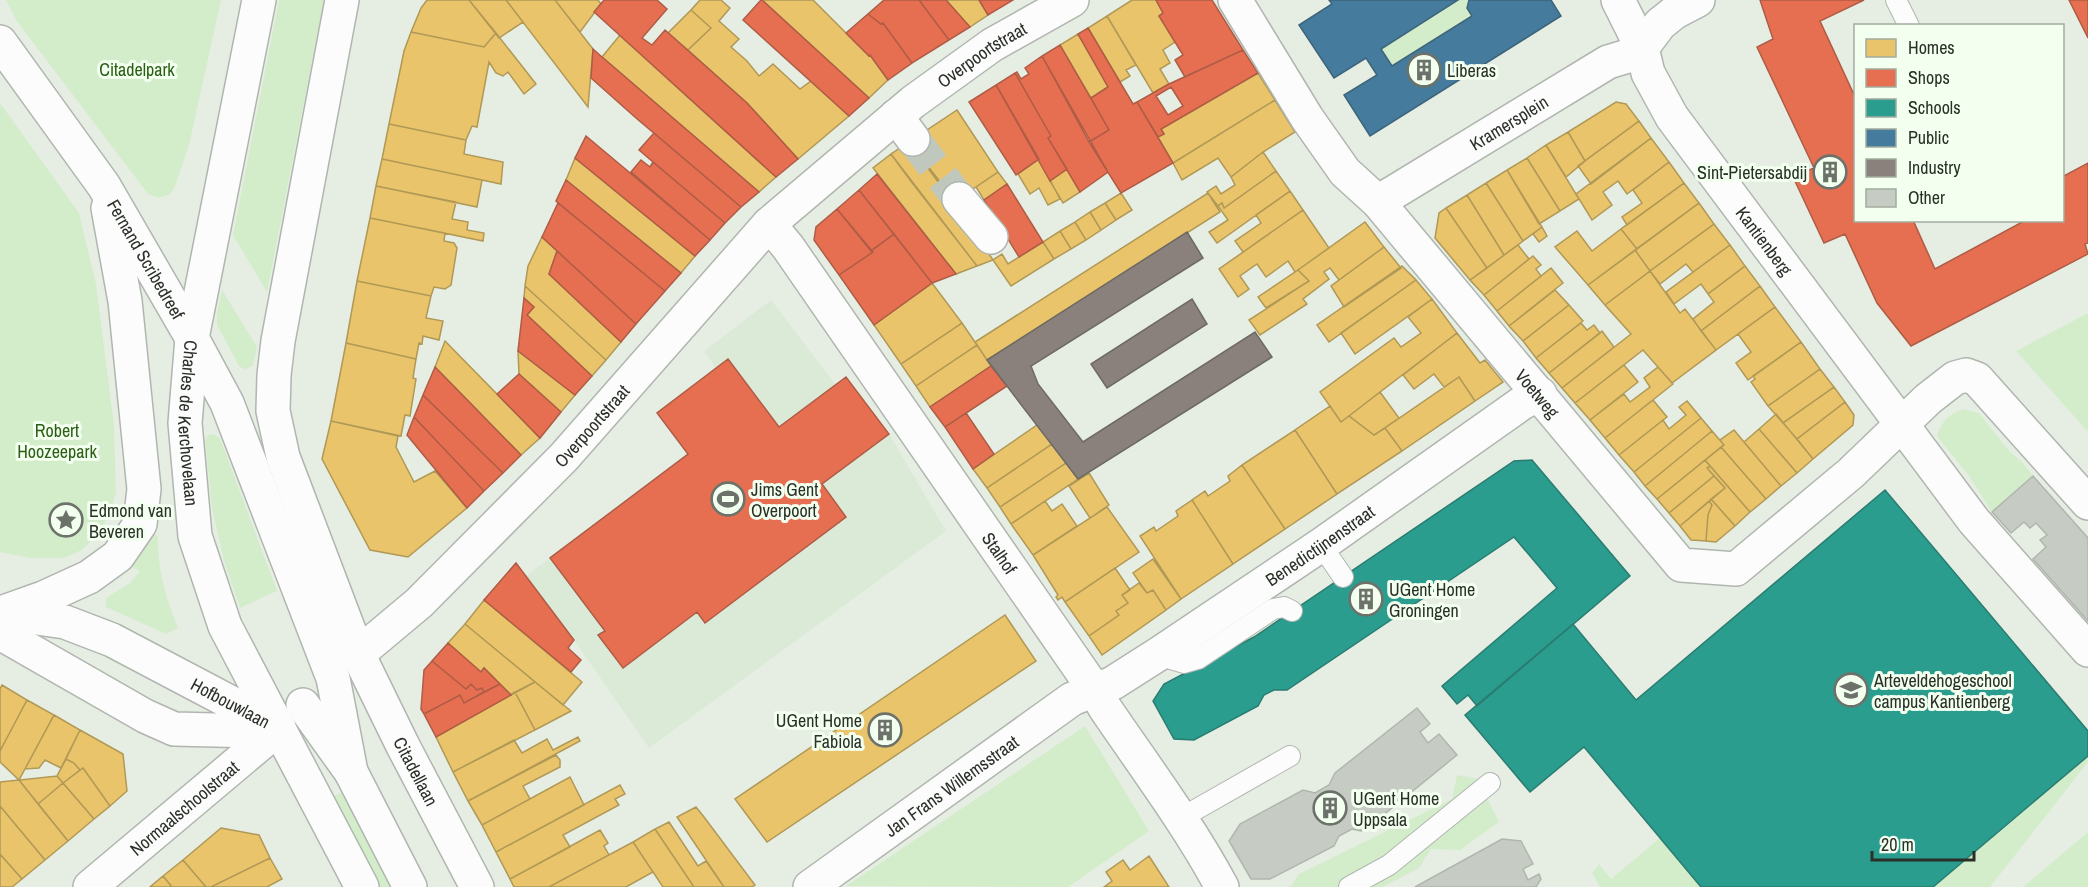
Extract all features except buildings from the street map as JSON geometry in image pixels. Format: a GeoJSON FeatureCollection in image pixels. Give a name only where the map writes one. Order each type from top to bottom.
{"type":"FeatureCollection","features":[{"type":"Feature","properties":{"kind":"street","name":"Charles de Kerchovelaan"},"geometry":{"type":"LineString","coordinates":[[259,0],[192,338],[185,423],[195,536],[225,626],[279,728]]}},
{"type":"Feature","properties":{"kind":"street"},"geometry":{"type":"LineString","coordinates":[[342,0],[278,341],[273,411],[282,457],[358,654]]}},
{"type":"Feature","properties":{"kind":"street","name":"Overpoortstraat"},"geometry":{"type":"LineString","coordinates":[[279,728],[358,654],[419,603],[564,457],[769,224],[904,128],[992,45],[1072,0]]}},
{"type":"Feature","properties":{"kind":"street","name":"Voetweg"},"geometry":{"type":"LineString","coordinates":[[1235,0],[1307,118],[1345,172],[1378,202],[1681,565],[1736,568],[1851,472],[1902,424]]}},
{"type":"Feature","properties":{"kind":"street"},"geometry":{"type":"LineString","coordinates":[[1618,0],[1642,48]]}},
{"type":"Feature","properties":{"kind":"street","name":"Kramersplein"},"geometry":{"type":"LineString","coordinates":[[1378,202],[1608,62],[1628,56],[1642,48],[1660,24],[1675,12],[1698,0]]}},
{"type":"Feature","properties":{"kind":"street","name":"Fernand Scribedreef"},"geometry":{"type":"LineString","coordinates":[[0,42],[104,186],[227,403],[333,678]]}},
{"type":"Feature","properties":{"kind":"street","name":"Kantienberg"},"geometry":{"type":"LineString","coordinates":[[1642,48],[1648,73],[1672,117],[1974,520],[2088,650]]}},
{"type":"Feature","properties":{"kind":"street"},"geometry":{"type":"LineString","coordinates":[[0,620],[88,577],[118,556],[140,524],[144,489],[125,301],[104,186]]}},
{"type":"Feature","properties":{"kind":"street"},"geometry":{"type":"LineString","coordinates":[[958,199],[991,237]]}},
{"type":"Feature","properties":{"kind":"street","name":"Stalhof"},"geometry":{"type":"LineString","coordinates":[[769,224],[795,257],[1094,689],[1181,818],[1222,887]]}},
{"type":"Feature","properties":{"kind":"street"},"geometry":{"type":"LineString","coordinates":[[1902,424],[1928,399],[1955,378],[1966,375],[1977,379],[2088,503]]}},
{"type":"Feature","properties":{"kind":"street","name":"Benedictijnenstraat"},"geometry":{"type":"LineString","coordinates":[[1094,689],[1113,683],[1157,655],[1321,545],[1522,403],[1540,394]]}},
{"type":"Feature","properties":{"kind":"street","name":"Hofbouwlaan"},"geometry":{"type":"LineString","coordinates":[[0,620],[65,622],[112,640],[279,728]]}},
{"type":"Feature","properties":{"kind":"street","name":"Hofbouwlaan"},"geometry":{"type":"LineString","coordinates":[[0,620],[145,716],[174,729],[258,731],[279,728]]}},
{"type":"Feature","properties":{"kind":"street","name":"Citadellaan"},"geometry":{"type":"LineString","coordinates":[[358,654],[477,887]]}},
{"type":"Feature","properties":{"kind":"street"},"geometry":{"type":"LineString","coordinates":[[333,678],[351,772]]}},
{"type":"Feature","properties":{"kind":"street","name":"Jan Frans Willemsstraat"},"geometry":{"type":"LineString","coordinates":[[810,887],[1072,699],[1094,689]]}},
{"type":"Feature","properties":{"kind":"street"},"geometry":{"type":"LineString","coordinates":[[303,705],[351,772],[410,887]]}},
{"type":"Feature","properties":{"kind":"street"},"geometry":{"type":"LineString","coordinates":[[279,728],[362,887]]}},
{"type":"Feature","properties":{"kind":"street","name":"Normaalschoolstraat"},"geometry":{"type":"LineString","coordinates":[[90,887],[279,728]]}},
{"type":"Feature","properties":{"kind":"lane"},"geometry":{"type":"LineString","coordinates":[[1896,0],[1908,24]]}},
{"type":"Feature","properties":{"kind":"lane"},"geometry":{"type":"LineString","coordinates":[[1321,545],[1343,577]]}},
{"type":"Feature","properties":{"kind":"lane"},"geometry":{"type":"LineString","coordinates":[[1157,655],[1184,663],[1198,659],[1273,609],[1284,607],[1292,611]]}},
{"type":"Feature","properties":{"kind":"lane"},"geometry":{"type":"LineString","coordinates":[[1181,818],[1290,756]]}},
{"type":"Feature","properties":{"kind":"lane"},"geometry":{"type":"LineString","coordinates":[[1349,887],[1389,865],[1490,783]]}},
{"type":"Feature","properties":{"kind":"shaded area"},"geometry":{"type":"Polygon","coordinates":[[[771,300],[835,384],[846,377],[889,434],[946,531],[649,748],[574,640],[526,576],[687,454],[657,413],[716,368],[704,351],[771,300]]]}},
{"type":"Feature","properties":{"kind":"green space","name":"Citadelpark"},"geometry":{"type":"Polygon","coordinates":[[[6,0],[221,0],[189,145],[174,189],[170,194],[159,198],[148,194],[16,20],[6,0]]]}},
{"type":"Feature","properties":{"kind":"green space"},"geometry":{"type":"Polygon","coordinates":[[[279,0],[324,0],[267,292],[233,235],[279,0]]]}},
{"type":"Feature","properties":{"kind":"green space"},"geometry":{"type":"Polygon","coordinates":[[[1458,0],[1469,0],[1467,8],[1472,16],[1392,66],[1381,49],[1458,0]]]}},
{"type":"Feature","properties":{"kind":"green space","name":"Robert Hoozeepark"},"geometry":{"type":"Polygon","coordinates":[[[0,103],[79,213],[96,284],[114,425],[116,494],[100,532],[82,550],[64,558],[30,558],[0,552],[0,103]]]}},
{"type":"Feature","properties":{"kind":"green space"},"geometry":{"type":"Polygon","coordinates":[[[222,290],[257,347],[253,365],[245,370],[239,366],[217,325],[217,312],[222,290]]]}},
{"type":"Feature","properties":{"kind":"green space"},"geometry":{"type":"Polygon","coordinates":[[[2088,313],[2088,432],[2016,351],[2088,313]]]}},
{"type":"Feature","properties":{"kind":"green space"},"geometry":{"type":"Polygon","coordinates":[[[1963,409],[1979,413],[2010,452],[2033,476],[1992,512],[1969,476],[1937,436],[1947,419],[1963,409]]]}},
{"type":"Feature","properties":{"kind":"green space"},"geometry":{"type":"Polygon","coordinates":[[[213,434],[220,438],[277,591],[240,608],[224,561],[212,508],[205,441],[208,435],[213,434]]]}},
{"type":"Feature","properties":{"kind":"green space"},"geometry":{"type":"Polygon","coordinates":[[[151,533],[158,536],[163,583],[178,628],[166,634],[106,607],[106,598],[130,583],[140,571],[126,564],[151,533]]]}},
{"type":"Feature","properties":{"kind":"green space"},"geometry":{"type":"Polygon","coordinates":[[[1085,726],[1149,831],[1068,887],[846,886],[1085,726]]]}},
{"type":"Feature","properties":{"kind":"green space"},"geometry":{"type":"Polygon","coordinates":[[[2088,756],[2088,762],[1990,887],[1933,887],[2088,756]]]}},
{"type":"Feature","properties":{"kind":"green space"},"geometry":{"type":"Polygon","coordinates":[[[1457,775],[1478,779],[1499,822],[1460,850],[1431,849],[1419,868],[1383,887],[1288,887],[1299,874],[1452,799],[1457,775]]]}},
{"type":"Feature","properties":{"kind":"green space"},"geometry":{"type":"Polygon","coordinates":[[[342,792],[392,887],[379,887],[331,798],[342,792]]]}},
{"type":"Feature","properties":{"kind":"green space"},"geometry":{"type":"Polygon","coordinates":[[[2088,832],[2088,887],[2023,887],[2088,832]]]}},
{"type":"Feature","properties":{"kind":"green space"},"geometry":{"type":"Polygon","coordinates":[[[1660,838],[1701,887],[1600,887],[1592,873],[1599,864],[1611,879],[1660,838]]]}},
{"type":"Feature","properties":{"kind":"tunnel"},"geometry":{"type":"LineString","coordinates":[[913,139],[959,199]]}},
{"type":"Feature","properties":{"kind":"place","name":"Liberas"},"geometry":{"type":"Point","coordinates":[1424,70]}},
{"type":"Feature","properties":{"kind":"place","name":"Sint-Pietersabdij"},"geometry":{"type":"Point","coordinates":[1830,172]}},
{"type":"Feature","properties":{"kind":"place","name":"Jims Gent Overpoort"},"geometry":{"type":"Point","coordinates":[728,499]}},
{"type":"Feature","properties":{"kind":"place","name":"Edmond van Beveren"},"geometry":{"type":"Point","coordinates":[66,520]}},
{"type":"Feature","properties":{"kind":"place","name":"UGent Home Groningen"},"geometry":{"type":"Point","coordinates":[1366,599]}},
{"type":"Feature","properties":{"kind":"place","name":"Arteveldehogeschool campus Kantienberg"},"geometry":{"type":"Point","coordinates":[1851,690]}},
{"type":"Feature","properties":{"kind":"place","name":"UGent Home Fabiola"},"geometry":{"type":"Point","coordinates":[885,730]}},
{"type":"Feature","properties":{"kind":"place","name":"UGent Home Uppsala"},"geometry":{"type":"Point","coordinates":[1330,808]}}]}
